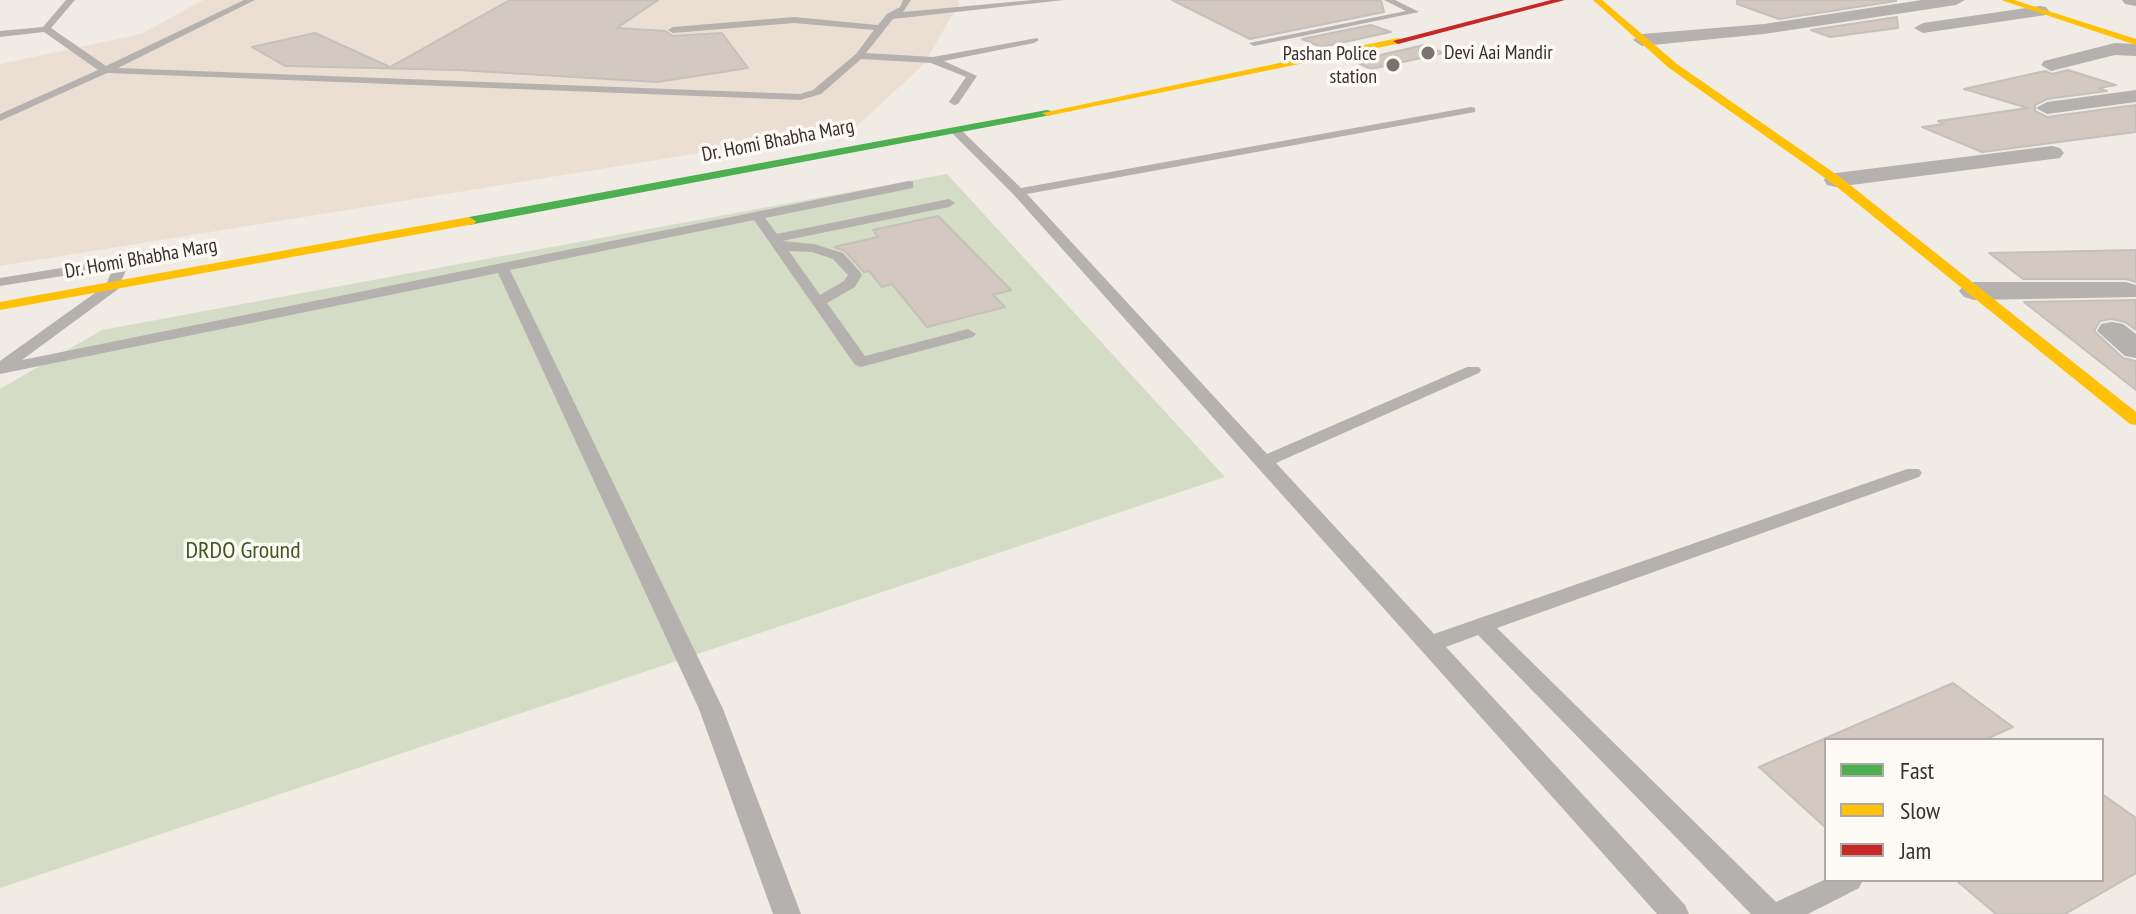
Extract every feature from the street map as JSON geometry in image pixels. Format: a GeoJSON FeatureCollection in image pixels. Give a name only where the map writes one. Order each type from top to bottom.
{"type":"FeatureCollection","features":[{"type":"Feature","properties":{"kind":"main road","name":"Dr. Homi Bhabha Marg"},"geometry":{"type":"LineString","coordinates":[[0,306],[1214,81],[1409,39],[1561,0]]}},
{"type":"Feature","properties":{"kind":"main road"},"geometry":{"type":"LineString","coordinates":[[1597,0],[1673,66],[1836,180],[2136,420]]}},
{"type":"Feature","properties":{"kind":"main road"},"geometry":{"type":"LineString","coordinates":[[2005,0],[2136,42]]}},
{"type":"Feature","properties":{"kind":"street"},"geometry":{"type":"LineString","coordinates":[[1642,40],[1764,29],[1956,0]]}},
{"type":"Feature","properties":{"kind":"street"},"geometry":{"type":"LineString","coordinates":[[1923,28],[2040,11]]}},
{"type":"Feature","properties":{"kind":"street"},"geometry":{"type":"LineString","coordinates":[[2051,65],[2115,49],[2136,50]]}},
{"type":"Feature","properties":{"kind":"street"},"geometry":{"type":"LineString","coordinates":[[2047,108],[2136,96]]}},
{"type":"Feature","properties":{"kind":"street"},"geometry":{"type":"LineString","coordinates":[[1836,180],[2052,153]]}},
{"type":"Feature","properties":{"kind":"street"},"geometry":{"type":"LineString","coordinates":[[1974,291],[2126,291]]}},
{"type":"Feature","properties":{"kind":"lane"},"geometry":{"type":"LineString","coordinates":[[46,29],[71,0]]}},
{"type":"Feature","properties":{"kind":"lane"},"geometry":{"type":"LineString","coordinates":[[0,118],[251,0]]}},
{"type":"Feature","properties":{"kind":"lane"},"geometry":{"type":"LineString","coordinates":[[0,34],[46,29],[105,70],[792,97],[817,92],[859,56],[890,16],[904,8],[907,0]]}},
{"type":"Feature","properties":{"kind":"lane"},"geometry":{"type":"LineString","coordinates":[[890,16],[1060,0]]}},
{"type":"Feature","properties":{"kind":"lane"},"geometry":{"type":"LineString","coordinates":[[1254,43],[1415,12],[1388,0]]}},
{"type":"Feature","properties":{"kind":"lane"},"geometry":{"type":"LineString","coordinates":[[673,30],[794,20],[881,28]]}},
{"type":"Feature","properties":{"kind":"lane"},"geometry":{"type":"LineString","coordinates":[[859,56],[933,60],[1034,40]]}},
{"type":"Feature","properties":{"kind":"lane"},"geometry":{"type":"LineString","coordinates":[[933,60],[972,76],[954,102]]}},
{"type":"Feature","properties":{"kind":"lane"},"geometry":{"type":"LineString","coordinates":[[1018,192],[1471,110]]}},
{"type":"Feature","properties":{"kind":"lane"},"geometry":{"type":"LineString","coordinates":[[955,130],[1018,192],[1675,914]]}},
{"type":"Feature","properties":{"kind":"lane"},"geometry":{"type":"LineString","coordinates":[[0,369],[909,185]]}},
{"type":"Feature","properties":{"kind":"lane"},"geometry":{"type":"LineString","coordinates":[[777,243],[949,203]]}},
{"type":"Feature","properties":{"kind":"lane"},"geometry":{"type":"LineString","coordinates":[[757,216],[861,362],[968,334]]}},
{"type":"Feature","properties":{"kind":"lane"},"geometry":{"type":"LineString","coordinates":[[777,243],[814,248],[838,256],[855,275],[850,284],[818,302]]}},
{"type":"Feature","properties":{"kind":"lane"},"geometry":{"type":"LineString","coordinates":[[0,282],[123,262],[112,287],[0,369]]}},
{"type":"Feature","properties":{"kind":"lane"},"geometry":{"type":"LineString","coordinates":[[502,267],[711,709],[787,914]]}},
{"type":"Feature","properties":{"kind":"lane"},"geometry":{"type":"LineString","coordinates":[[1264,462],[1473,370]]}},
{"type":"Feature","properties":{"kind":"lane"},"geometry":{"type":"LineString","coordinates":[[1430,644],[1913,473]]}},
{"type":"Feature","properties":{"kind":"lane"},"geometry":{"type":"LineString","coordinates":[[1480,624],[1769,914]]}},
{"type":"Feature","properties":{"kind":"lane"},"geometry":{"type":"LineString","coordinates":[[1780,914],[1846,882]]}},
{"type":"Feature","properties":{"kind":"shaded area"},"geometry":{"type":"Polygon","coordinates":[[[203,0],[958,0],[959,4],[923,65],[855,128],[0,266],[0,64],[141,34],[203,0]]]}},
{"type":"Feature","properties":{"kind":"green space","name":"DRDO Ground"},"geometry":{"type":"Polygon","coordinates":[[[947,174],[1225,477],[0,888],[0,389],[102,330],[947,174]]]}},
{"type":"Feature","properties":{"kind":"building"},"geometry":{"type":"Polygon","coordinates":[[[510,0],[658,0],[617,28],[665,31],[673,36],[722,33],[748,68],[657,82],[458,70],[285,66],[252,47],[315,33],[390,67],[510,0]]]}},
{"type":"Feature","properties":{"kind":"building"},"geometry":{"type":"Polygon","coordinates":[[[1172,0],[1381,0],[1384,12],[1250,39],[1172,0]]]}},
{"type":"Feature","properties":{"kind":"building"},"geometry":{"type":"Polygon","coordinates":[[[1737,0],[1896,1],[1779,19],[1737,4],[1737,0]]]}},
{"type":"Feature","properties":{"kind":"building"},"geometry":{"type":"Polygon","coordinates":[[[1897,17],[1898,28],[1830,37],[1811,30],[1897,17]]]}},
{"type":"Feature","properties":{"kind":"building"},"geometry":{"type":"Polygon","coordinates":[[[1371,25],[1391,32],[1321,47],[1302,39],[1371,25]]]}},
{"type":"Feature","properties":{"kind":"building"},"geometry":{"type":"Polygon","coordinates":[[[1424,45],[1444,53],[1371,69],[1354,61],[1424,45]]]}},
{"type":"Feature","properties":{"kind":"building"},"geometry":{"type":"Polygon","coordinates":[[[2068,70],[2116,85],[2099,88],[2107,91],[2047,99],[2035,105],[2035,111],[2047,117],[2136,105],[2136,132],[1982,152],[1922,127],[1944,124],[1938,121],[2028,108],[1964,89],[2045,71],[2052,74],[2068,70]]]}},
{"type":"Feature","properties":{"kind":"building"},"geometry":{"type":"Polygon","coordinates":[[[938,216],[1011,290],[993,295],[1005,307],[927,327],[892,284],[882,287],[869,271],[864,272],[845,251],[834,247],[878,237],[873,230],[938,216]]]}},
{"type":"Feature","properties":{"kind":"building"},"geometry":{"type":"Polygon","coordinates":[[[2136,250],[2136,282],[2126,279],[2023,279],[1989,253],[2136,250]]]}},
{"type":"Feature","properties":{"kind":"building"},"geometry":{"type":"Polygon","coordinates":[[[2136,300],[2136,330],[2125,322],[2111,319],[2100,321],[2094,331],[2123,358],[2136,361],[2136,390],[2024,302],[2136,300]]]}},
{"type":"Feature","properties":{"kind":"building"},"geometry":{"type":"Polygon","coordinates":[[[1953,683],[2013,727],[1988,738],[1826,738],[1953,683]]]}},
{"type":"Feature","properties":{"kind":"building"},"geometry":{"type":"Polygon","coordinates":[[[1824,739],[1824,826],[1759,767],[1824,739]]]}},
{"type":"Feature","properties":{"kind":"building"},"geometry":{"type":"Polygon","coordinates":[[[2104,795],[2136,818],[2136,873],[2065,914],[1996,914],[1958,882],[2104,882],[2104,795]]]}},
{"type":"Feature","properties":{"kind":"traffic: fast"},"geometry":{"type":"LineString","coordinates":[[469,221],[1047,113]]}},
{"type":"Feature","properties":{"kind":"traffic: slow"},"geometry":{"type":"LineString","coordinates":[[1597,0],[1673,66],[1836,180],[2136,420]]}},
{"type":"Feature","properties":{"kind":"traffic: slow"},"geometry":{"type":"LineString","coordinates":[[2005,0],[2136,42]]}},
{"type":"Feature","properties":{"kind":"traffic: slow"},"geometry":{"type":"LineString","coordinates":[[1047,113],[1398,41]]}},
{"type":"Feature","properties":{"kind":"traffic: slow"},"geometry":{"type":"LineString","coordinates":[[0,306],[469,221]]}},
{"type":"Feature","properties":{"kind":"traffic: jam"},"geometry":{"type":"LineString","coordinates":[[1398,41],[1561,0]]}},
{"type":"Feature","properties":{"kind":"place","name":"Devi Aai Mandir"},"geometry":{"type":"Point","coordinates":[1428,53]}},
{"type":"Feature","properties":{"kind":"place","name":"Pashan Police station"},"geometry":{"type":"Point","coordinates":[1393,65]}}]}
